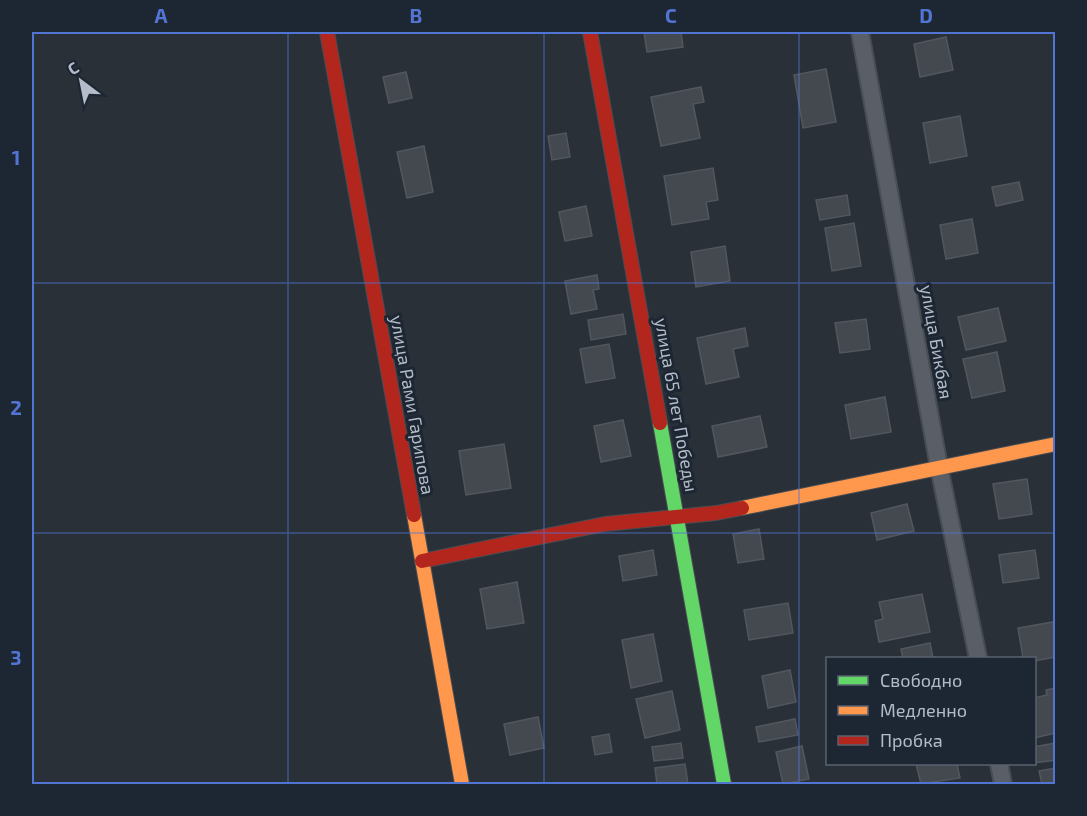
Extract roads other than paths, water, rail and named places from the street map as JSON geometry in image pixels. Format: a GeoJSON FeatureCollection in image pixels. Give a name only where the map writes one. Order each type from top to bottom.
{"type":"FeatureCollection","features":[{"type":"Feature","properties":{"kind":"street","name":"улица Рами Гарипова"},"geometry":{"type":"LineString","coordinates":[[327,32],[462,784]]}},
{"type":"Feature","properties":{"kind":"street","name":"улица 65 лет Победы"},"geometry":{"type":"LineString","coordinates":[[590,32],[723,784]]}},
{"type":"Feature","properties":{"kind":"street","name":"улица Бикбая"},"geometry":{"type":"LineString","coordinates":[[860,32],[939,467],[978,657]]}},
{"type":"Feature","properties":{"kind":"street"},"geometry":{"type":"LineString","coordinates":[[422,561],[558,532],[677,514],[716,513],[1056,444]]}},
{"type":"Feature","properties":{"kind":"street"},"geometry":{"type":"LineString","coordinates":[[999,765],[1003,784]]}}]}
